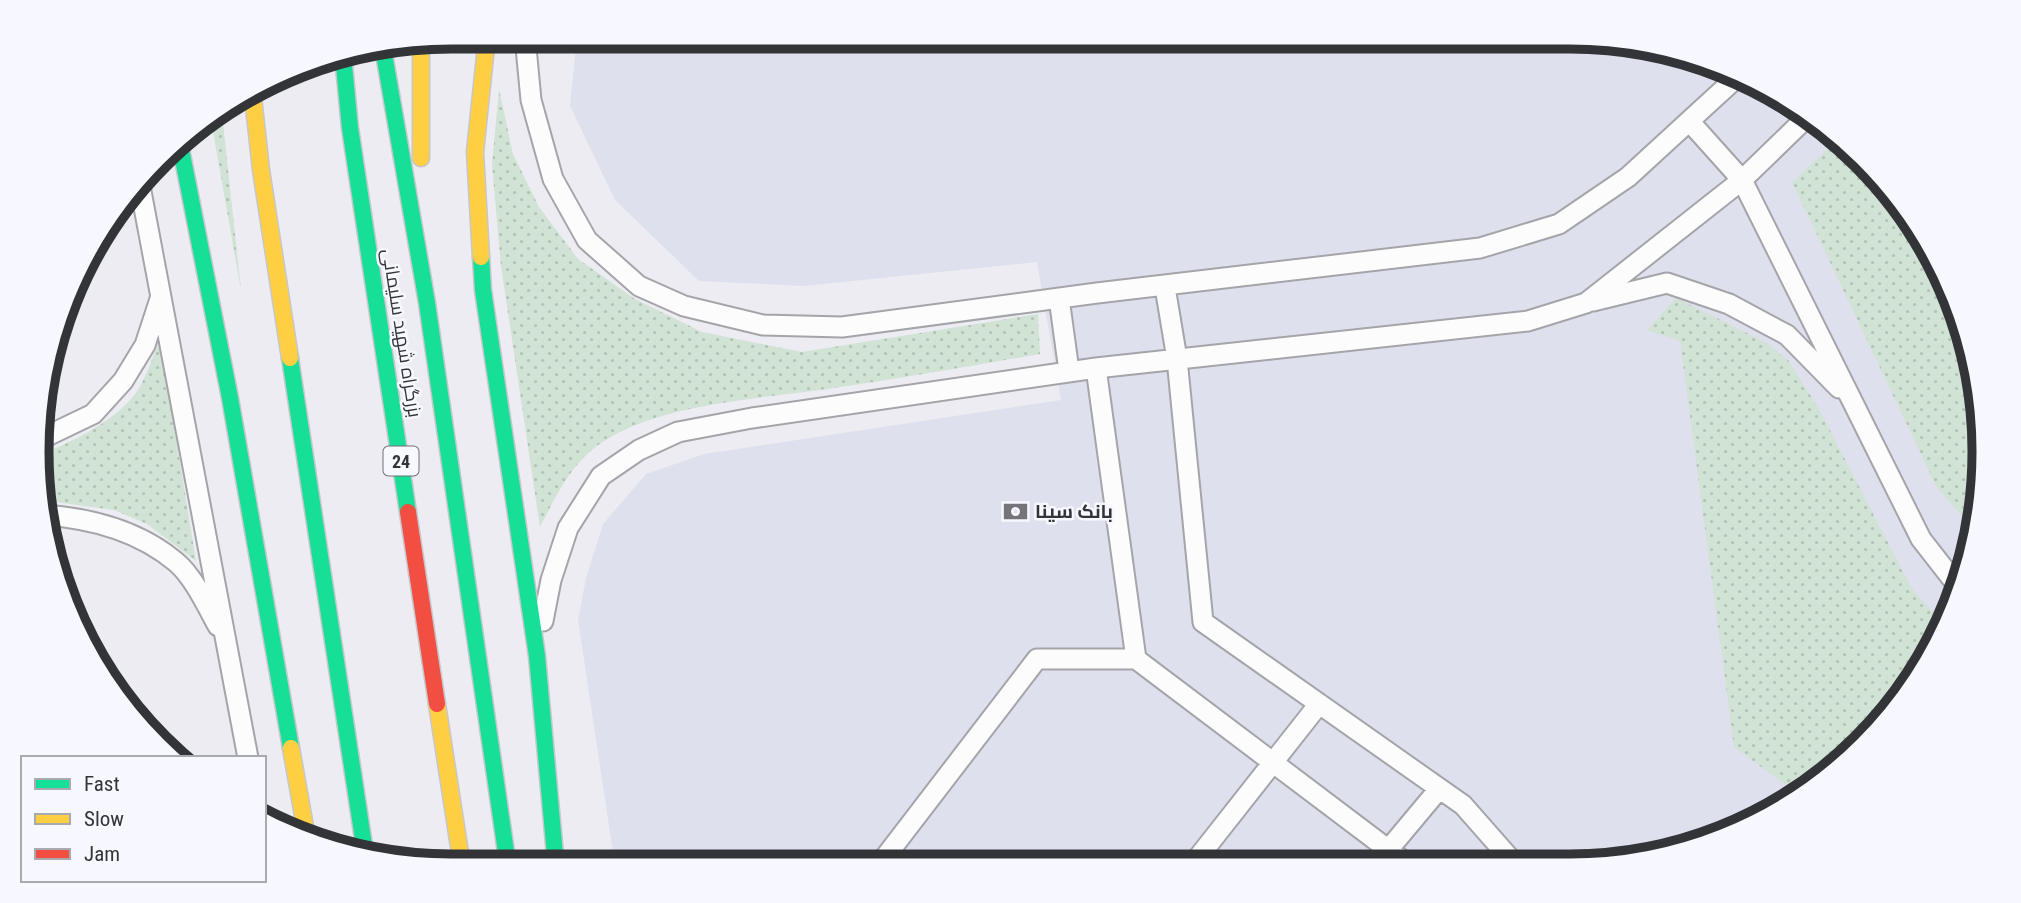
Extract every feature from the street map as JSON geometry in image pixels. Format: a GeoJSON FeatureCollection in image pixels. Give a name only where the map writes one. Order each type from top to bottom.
{"type":"FeatureCollection","features":[{"type":"Feature","properties":{"kind":"highway"},"geometry":{"type":"LineString","coordinates":[[486,49],[475,152],[483,290],[537,656],[555,854]]}},
{"type":"Feature","properties":{"kind":"highway"},"geometry":{"type":"LineString","coordinates":[[421,50],[427,303]]}},
{"type":"Feature","properties":{"kind":"highway"},"geometry":{"type":"LineString","coordinates":[[384,55],[427,303],[506,854]]}},
{"type":"Feature","properties":{"kind":"highway","name":"بزرگراه شهید سلیمانی"},"geometry":{"type":"LineString","coordinates":[[343,64],[352,142],[461,854]]}},
{"type":"Feature","properties":{"kind":"highway"},"geometry":{"type":"LineString","coordinates":[[253,101],[261,170],[364,844]]}},
{"type":"Feature","properties":{"kind":"highway"},"geometry":{"type":"LineString","coordinates":[[182,153],[230,398],[305,826]]}},
{"type":"Feature","properties":{"kind":"lane"},"geometry":{"type":"LineString","coordinates":[[526,49],[531,100],[553,179],[587,240],[639,286],[684,306],[763,325],[829,327],[1480,248],[1559,223],[1628,177],[1731,83]]}},
{"type":"Feature","properties":{"kind":"lane"},"geometry":{"type":"LineString","coordinates":[[1690,122],[1742,180],[1921,539],[1952,578]]}},
{"type":"Feature","properties":{"kind":"lane"},"geometry":{"type":"LineString","coordinates":[[1586,303],[1742,180],[1801,123]]}},
{"type":"Feature","properties":{"kind":"lane"},"geometry":{"type":"LineString","coordinates":[[142,195],[248,756]]}},
{"type":"Feature","properties":{"kind":"lane"},"geometry":{"type":"LineString","coordinates":[[537,656],[551,580],[568,528],[601,476],[639,450],[678,432],[752,418],[1069,371],[1528,321],[1667,283],[1729,304],[1787,335],[1852,400]]}},
{"type":"Feature","properties":{"kind":"lane"},"geometry":{"type":"LineString","coordinates":[[1165,287],[1177,359],[1203,622],[1463,806],[1506,854]]}},
{"type":"Feature","properties":{"kind":"lane"},"geometry":{"type":"LineString","coordinates":[[50,435],[93,414],[123,381],[145,345],[161,294]]}},
{"type":"Feature","properties":{"kind":"lane"},"geometry":{"type":"LineString","coordinates":[[1059,298],[1069,371]]}},
{"type":"Feature","properties":{"kind":"lane"},"geometry":{"type":"LineString","coordinates":[[1096,368],[1136,659]]}},
{"type":"Feature","properties":{"kind":"lane"},"geometry":{"type":"LineString","coordinates":[[54,517],[104,524],[143,540],[177,563],[201,595],[225,638]]}},
{"type":"Feature","properties":{"kind":"lane"},"geometry":{"type":"LineString","coordinates":[[887,854],[1037,659],[1136,659],[1394,854]]}},
{"type":"Feature","properties":{"kind":"lane"},"geometry":{"type":"LineString","coordinates":[[1200,854],[1320,704]]}},
{"type":"Feature","properties":{"kind":"lane"},"geometry":{"type":"LineString","coordinates":[[1388,850],[1440,789]]}},
{"type":"Feature","properties":{"kind":"shaded area"},"geometry":{"type":"Polygon","coordinates":[[[576,49],[1570,49],[1622,52],[1699,70],[1771,103],[1815,132],[1835,149],[1889,206],[1930,273],[1951,322],[1958,347],[1969,399],[1971,425],[1969,504],[1951,581],[1930,630],[1904,675],[1872,717],[1835,754],[1793,786],[1748,812],[1699,833],[1648,846],[1622,851],[1570,854],[613,854],[578,620],[586,578],[603,524],[646,474],[704,454],[1061,400],[1037,262],[804,286],[699,281],[615,200],[570,106],[576,49]]]}},
{"type":"Feature","properties":{"kind":"green space"},"geometry":{"type":"Polygon","coordinates":[[[499,89],[513,154],[539,207],[578,259],[635,299],[702,332],[802,352],[1038,314],[1040,354],[860,384],[708,405],[645,422],[617,434],[584,457],[562,485],[540,527],[501,266],[492,165],[499,89]]]}},
{"type":"Feature","properties":{"kind":"green space"},"geometry":{"type":"Polygon","coordinates":[[[223,121],[241,290],[212,128],[223,121]]]}},
{"type":"Feature","properties":{"kind":"green space"},"geometry":{"type":"Polygon","coordinates":[[[1831,146],[1889,206],[1930,273],[1951,322],[1969,399],[1972,452],[1966,521],[1936,486],[1792,182],[1831,146]]]}},
{"type":"Feature","properties":{"kind":"green space"},"geometry":{"type":"Polygon","coordinates":[[[1676,298],[1767,343],[1788,360],[1819,409],[1912,589],[1936,616],[1904,675],[1872,717],[1835,754],[1790,788],[1734,747],[1680,341],[1647,330],[1676,298]]]}},
{"type":"Feature","properties":{"kind":"green space"},"geometry":{"type":"Polygon","coordinates":[[[160,339],[196,561],[147,524],[114,510],[52,501],[49,451],[108,420],[130,401],[144,378],[160,339]]]}},
{"type":"Feature","properties":{"kind":"traffic: fast"},"geometry":{"type":"LineString","coordinates":[[384,55],[427,303],[506,854]]}},
{"type":"Feature","properties":{"kind":"traffic: fast"},"geometry":{"type":"LineString","coordinates":[[344,64],[350,128],[408,512]]}},
{"type":"Feature","properties":{"kind":"traffic: fast"},"geometry":{"type":"LineString","coordinates":[[182,153],[230,398],[291,748]]}},
{"type":"Feature","properties":{"kind":"traffic: fast"},"geometry":{"type":"LineString","coordinates":[[481,257],[483,290],[537,656],[555,854]]}},
{"type":"Feature","properties":{"kind":"traffic: fast"},"geometry":{"type":"LineString","coordinates":[[290,358],[364,844]]}},
{"type":"Feature","properties":{"kind":"traffic: slow"},"geometry":{"type":"LineString","coordinates":[[481,257],[475,152],[486,49]]}},
{"type":"Feature","properties":{"kind":"traffic: slow"},"geometry":{"type":"LineString","coordinates":[[421,50],[421,158]]}},
{"type":"Feature","properties":{"kind":"traffic: slow"},"geometry":{"type":"LineString","coordinates":[[253,101],[261,170],[290,358]]}},
{"type":"Feature","properties":{"kind":"traffic: slow"},"geometry":{"type":"LineString","coordinates":[[437,704],[460,854]]}},
{"type":"Feature","properties":{"kind":"traffic: slow"},"geometry":{"type":"LineString","coordinates":[[291,748],[305,826]]}},
{"type":"Feature","properties":{"kind":"traffic: jam"},"geometry":{"type":"LineString","coordinates":[[408,512],[437,704]]}},
{"type":"Feature","properties":{"kind":"place","name":"بانک سینا"},"geometry":{"type":"Point","coordinates":[1015,511]}}]}
